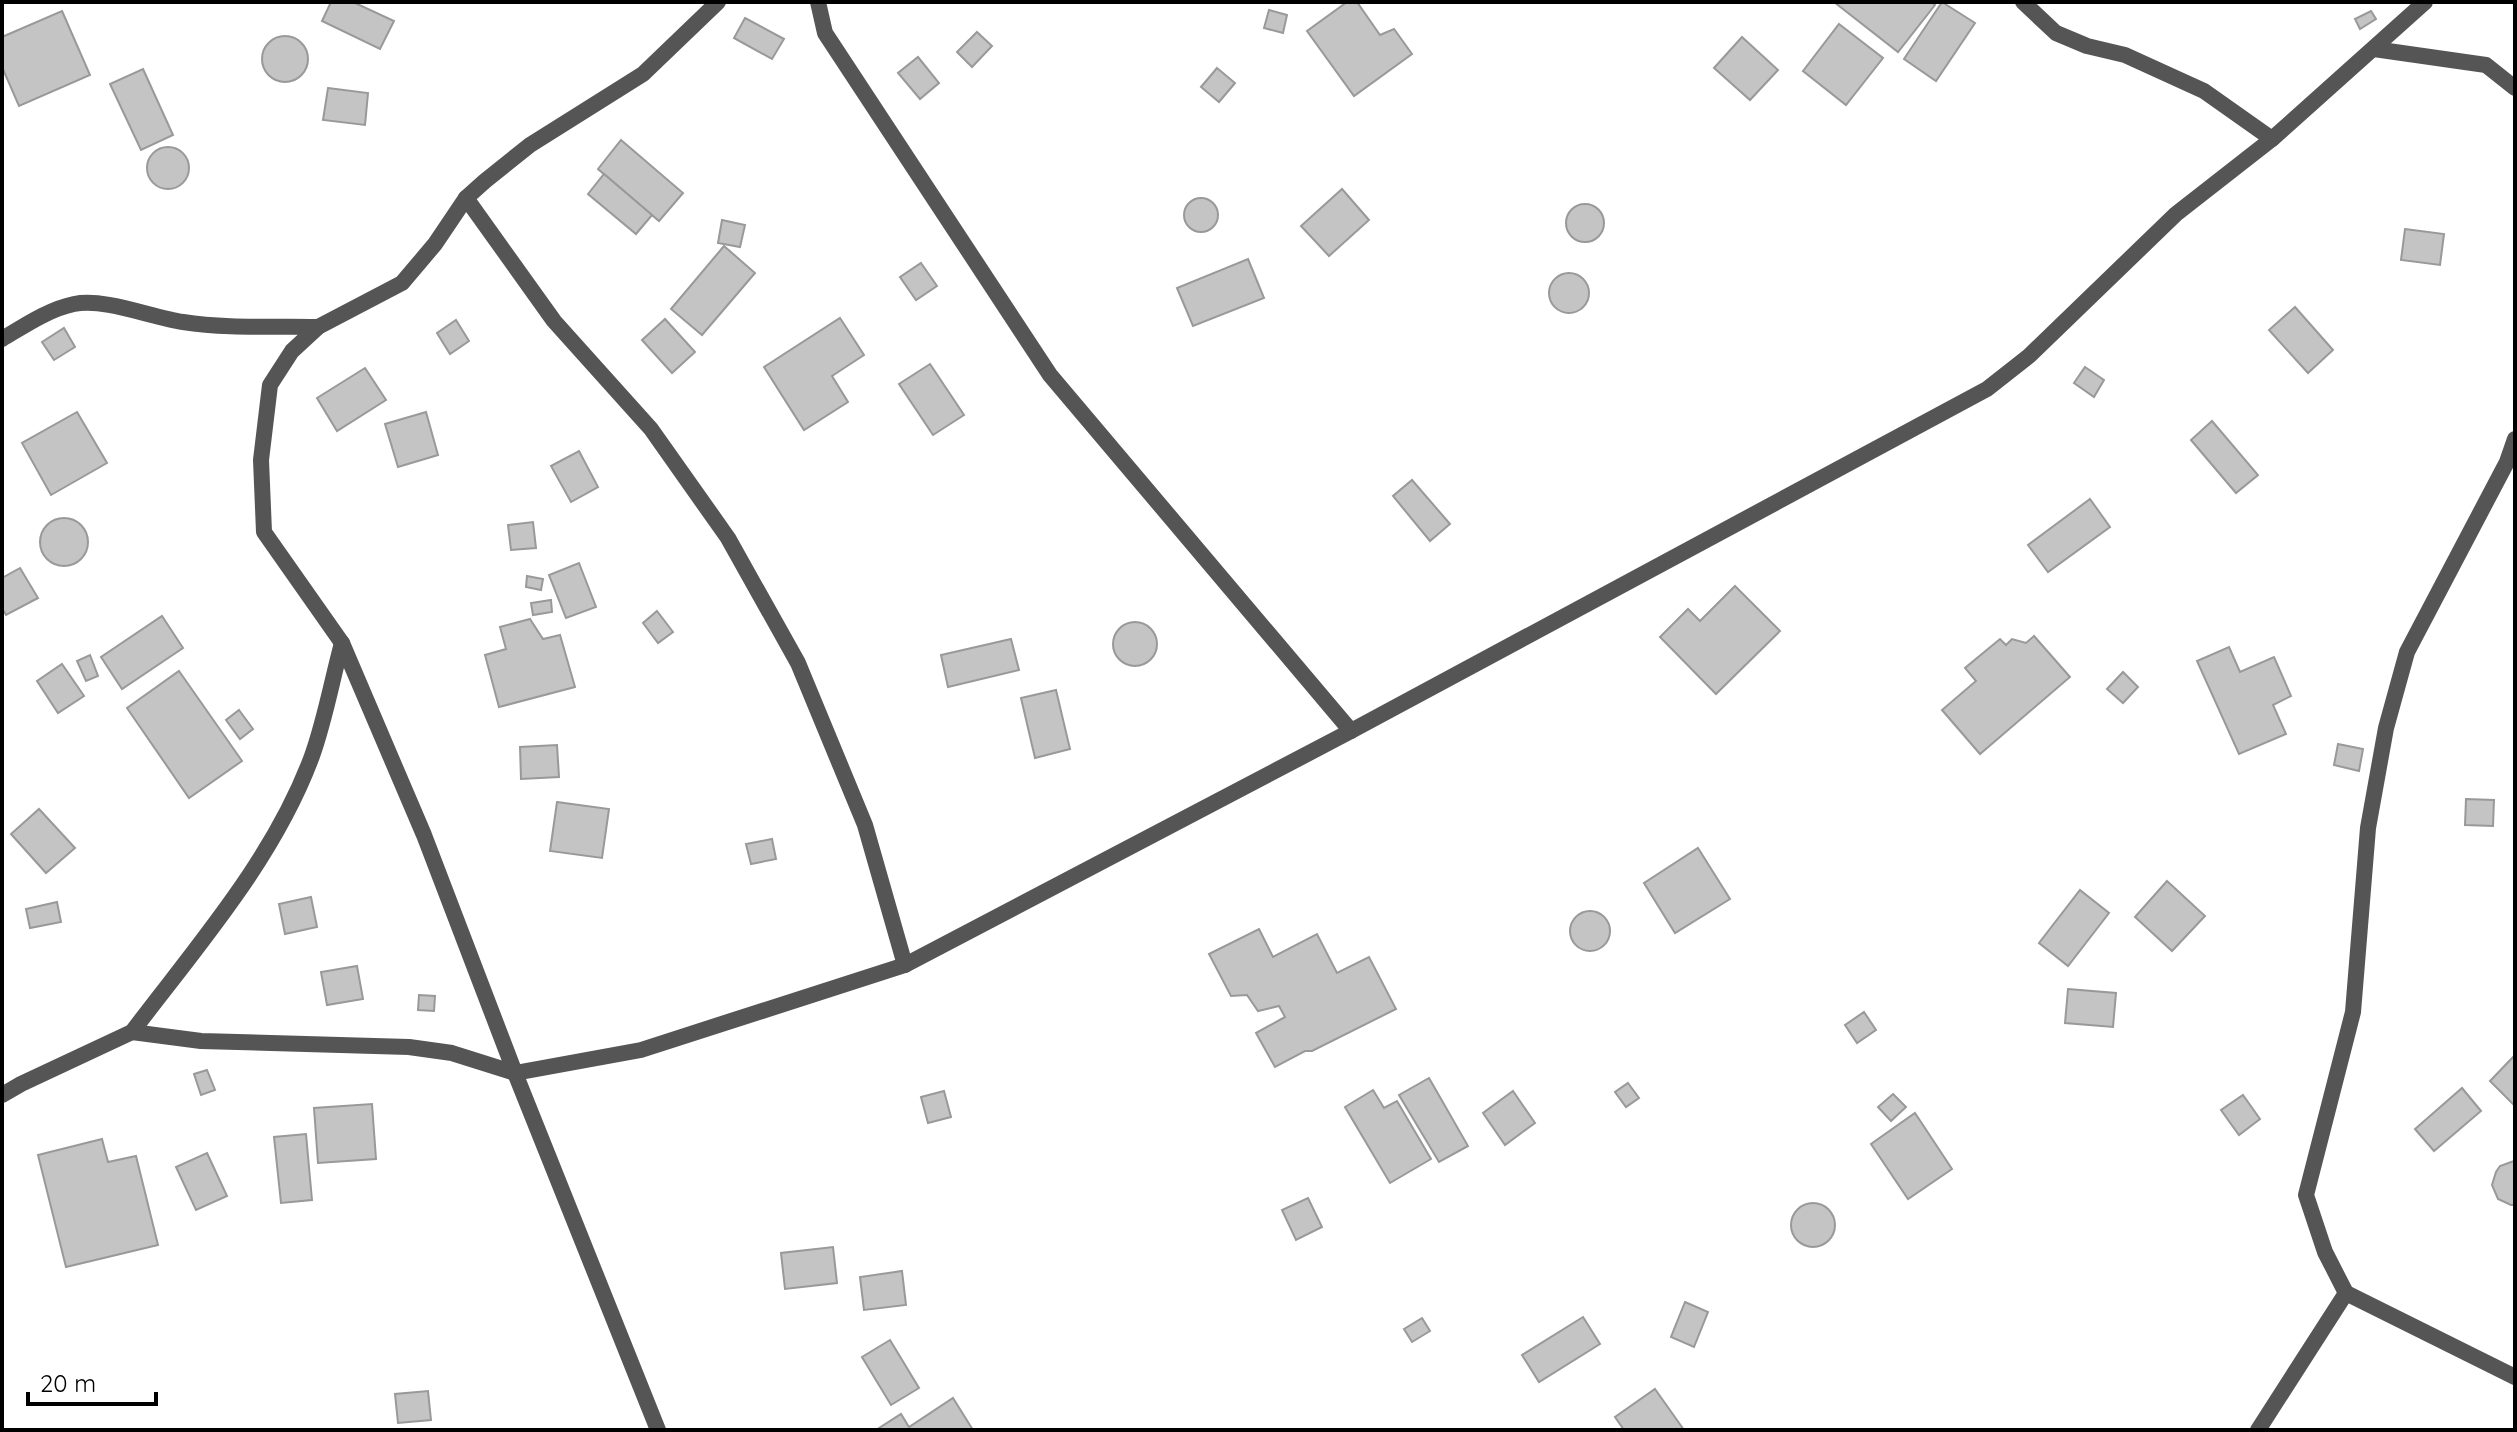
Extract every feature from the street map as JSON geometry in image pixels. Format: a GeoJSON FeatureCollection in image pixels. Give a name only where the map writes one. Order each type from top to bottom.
{"type":"FeatureCollection","features":[{"type":"Feature","properties":{"kind":"street"},"geometry":{"type":"LineString","coordinates":[[658,1430],[515,1073],[424,835],[342,643],[264,532],[261,460],[270,385],[292,351],[318,327],[402,283],[435,244],[466,198],[530,145],[643,74],[718,2]]}},
{"type":"Feature","properties":{"kind":"street"},"geometry":{"type":"LineString","coordinates":[[818,2],[825,33],[1050,375],[1351,731]]}},
{"type":"Feature","properties":{"kind":"street"},"geometry":{"type":"LineString","coordinates":[[2023,2],[2056,33],[2087,46],[2125,55],[2204,91],[2272,139]]}},
{"type":"Feature","properties":{"kind":"street"},"geometry":{"type":"LineString","coordinates":[[132,1032],[201,1041],[409,1047],[452,1053],[515,1073],[641,1050],[905,965],[1351,731],[1987,389],[2029,356],[2176,214],[2272,139],[2425,2]]}},
{"type":"Feature","properties":{"kind":"street"},"geometry":{"type":"LineString","coordinates":[[2374,49],[2486,65],[2515,88]]}},
{"type":"Feature","properties":{"kind":"street"},"geometry":{"type":"LineString","coordinates":[[466,198],[554,321],[651,429],[728,538],[798,663],[865,825],[905,965]]}},
{"type":"Feature","properties":{"kind":"street"},"geometry":{"type":"LineString","coordinates":[[2,339],[32,321],[71,304],[95,303],[185,322],[221,326],[318,327]]}},
{"type":"Feature","properties":{"kind":"street"},"geometry":{"type":"LineString","coordinates":[[2515,439],[2507,462],[2407,652],[2386,728],[2368,828],[2353,1012],[2306,1195],[2325,1252],[2346,1293],[2515,1377]]}},
{"type":"Feature","properties":{"kind":"street"},"geometry":{"type":"LineString","coordinates":[[2,1095],[132,1032],[240,889],[288,811],[312,755],[342,643]]}},
{"type":"Feature","properties":{"kind":"street"},"geometry":{"type":"LineString","coordinates":[[2258,1430],[2346,1293]]}},
{"type":"Feature","properties":{"kind":"building"},"geometry":{"type":"Polygon","coordinates":[[[331,2],[353,2],[394,21],[380,49],[322,21],[331,2]]]}},
{"type":"Feature","properties":{"kind":"building"},"geometry":{"type":"Polygon","coordinates":[[[1347,2],[1357,2],[1380,35],[1394,29],[1412,54],[1354,96],[1307,31],[1347,2]]]}},
{"type":"Feature","properties":{"kind":"building"},"geometry":{"type":"Polygon","coordinates":[[[1834,2],[1931,2],[1935,5],[1898,52],[1834,2]]]}},
{"type":"Feature","properties":{"kind":"building"},"geometry":{"type":"Polygon","coordinates":[[[1942,2],[1975,23],[1936,81],[1904,59],[1942,2]]]}},
{"type":"Feature","properties":{"kind":"building"},"geometry":{"type":"Polygon","coordinates":[[[1269,10],[1287,15],[1283,33],[1264,28],[1269,10]]]}},
{"type":"Feature","properties":{"kind":"building"},"geometry":{"type":"Polygon","coordinates":[[[62,11],[90,75],[19,106],[2,67],[2,37],[62,11]]]}},
{"type":"Feature","properties":{"kind":"building"},"geometry":{"type":"Polygon","coordinates":[[[2371,11],[2376,19],[2360,29],[2355,19],[2371,11]]]}},
{"type":"Feature","properties":{"kind":"building"},"geometry":{"type":"Polygon","coordinates":[[[745,18],[784,39],[772,59],[734,38],[745,18]]]}},
{"type":"Feature","properties":{"kind":"building"},"geometry":{"type":"Polygon","coordinates":[[[1839,24],[1883,58],[1846,105],[1803,71],[1839,24]]]}},
{"type":"Feature","properties":{"kind":"building"},"geometry":{"type":"Polygon","coordinates":[[[977,32],[992,46],[972,67],[957,52],[977,32]]]}},
{"type":"Feature","properties":{"kind":"building"},"geometry":{"type":"Polygon","coordinates":[[[285,36],[301,43],[308,59],[301,75],[285,82],[269,75],[262,59],[269,43],[285,36]]]}},
{"type":"Feature","properties":{"kind":"building"},"geometry":{"type":"Polygon","coordinates":[[[1742,37],[1778,70],[1750,100],[1714,68],[1742,37]]]}},
{"type":"Feature","properties":{"kind":"building"},"geometry":{"type":"Polygon","coordinates":[[[918,57],[939,83],[920,99],[898,73],[918,57]]]}},
{"type":"Feature","properties":{"kind":"building"},"geometry":{"type":"Polygon","coordinates":[[[1217,68],[1235,83],[1219,102],[1201,87],[1217,68]]]}},
{"type":"Feature","properties":{"kind":"building"},"geometry":{"type":"Polygon","coordinates":[[[143,69],[173,135],[141,150],[110,84],[143,69]]]}},
{"type":"Feature","properties":{"kind":"building"},"geometry":{"type":"Polygon","coordinates":[[[328,88],[368,93],[365,125],[323,120],[328,88]]]}},
{"type":"Feature","properties":{"kind":"building"},"geometry":{"type":"Polygon","coordinates":[[[621,140],[683,193],[659,221],[598,169],[621,140]]]}},
{"type":"Feature","properties":{"kind":"building"},"geometry":{"type":"Polygon","coordinates":[[[168,147],[183,153],[189,168],[183,183],[168,189],[153,183],[147,168],[153,153],[168,147]]]}},
{"type":"Feature","properties":{"kind":"building"},"geometry":{"type":"Polygon","coordinates":[[[604,174],[652,215],[636,234],[588,194],[604,174]]]}},
{"type":"Feature","properties":{"kind":"building"},"geometry":{"type":"Polygon","coordinates":[[[1342,189],[1369,220],[1329,256],[1301,226],[1342,189]]]}},
{"type":"Feature","properties":{"kind":"building"},"geometry":{"type":"Polygon","coordinates":[[[1201,198],[1213,203],[1218,215],[1213,227],[1201,232],[1189,227],[1184,215],[1189,203],[1201,198]]]}},
{"type":"Feature","properties":{"kind":"building"},"geometry":{"type":"Polygon","coordinates":[[[1585,204],[1598,210],[1604,223],[1598,236],[1585,242],[1572,236],[1566,223],[1572,210],[1585,204]]]}},
{"type":"Feature","properties":{"kind":"building"},"geometry":{"type":"Polygon","coordinates":[[[722,220],[745,225],[740,247],[718,243],[722,220]]]}},
{"type":"Feature","properties":{"kind":"building"},"geometry":{"type":"Polygon","coordinates":[[[2405,229],[2444,234],[2440,265],[2401,260],[2405,229]]]}},
{"type":"Feature","properties":{"kind":"building"},"geometry":{"type":"Polygon","coordinates":[[[724,246],[755,273],[702,335],[671,309],[724,246]]]}},
{"type":"Feature","properties":{"kind":"building"},"geometry":{"type":"Polygon","coordinates":[[[1248,259],[1264,298],[1193,326],[1177,288],[1248,259]]]}},
{"type":"Feature","properties":{"kind":"building"},"geometry":{"type":"Polygon","coordinates":[[[921,263],[937,286],[916,300],[900,277],[921,263]]]}},
{"type":"Feature","properties":{"kind":"building"},"geometry":{"type":"Polygon","coordinates":[[[1569,273],[1583,279],[1589,293],[1583,307],[1569,313],[1555,307],[1549,293],[1555,279],[1569,273]]]}},
{"type":"Feature","properties":{"kind":"building"},"geometry":{"type":"Polygon","coordinates":[[[2295,307],[2333,350],[2308,373],[2269,330],[2295,307]]]}},
{"type":"Feature","properties":{"kind":"building"},"geometry":{"type":"Polygon","coordinates":[[[840,318],[864,355],[832,376],[848,402],[804,430],[764,367],[840,318]]]}},
{"type":"Feature","properties":{"kind":"building"},"geometry":{"type":"Polygon","coordinates":[[[665,319],[695,352],[672,373],[642,340],[665,319]]]}},
{"type":"Feature","properties":{"kind":"building"},"geometry":{"type":"Polygon","coordinates":[[[456,320],[469,341],[450,354],[437,333],[456,320]]]}},
{"type":"Feature","properties":{"kind":"building"},"geometry":{"type":"Polygon","coordinates":[[[64,328],[75,347],[54,360],[42,342],[64,328]]]}},
{"type":"Feature","properties":{"kind":"building"},"geometry":{"type":"Polygon","coordinates":[[[930,364],[964,415],[933,435],[899,384],[930,364]]]}},
{"type":"Feature","properties":{"kind":"building"},"geometry":{"type":"Polygon","coordinates":[[[2085,367],[2104,380],[2094,397],[2074,383],[2085,367]]]}},
{"type":"Feature","properties":{"kind":"building"},"geometry":{"type":"Polygon","coordinates":[[[365,368],[386,400],[337,431],[317,398],[365,368]]]}},
{"type":"Feature","properties":{"kind":"building"},"geometry":{"type":"Polygon","coordinates":[[[77,412],[107,463],[51,495],[22,443],[77,412]]]}},
{"type":"Feature","properties":{"kind":"building"},"geometry":{"type":"Polygon","coordinates":[[[426,412],[438,455],[398,467],[385,424],[426,412]]]}},
{"type":"Feature","properties":{"kind":"building"},"geometry":{"type":"Polygon","coordinates":[[[2212,421],[2258,475],[2236,493],[2191,440],[2212,421]]]}},
{"type":"Feature","properties":{"kind":"building"},"geometry":{"type":"Polygon","coordinates":[[[579,451],[598,487],[571,502],[551,466],[579,451]]]}},
{"type":"Feature","properties":{"kind":"building"},"geometry":{"type":"Polygon","coordinates":[[[1412,480],[1450,524],[1430,541],[1393,496],[1412,480]]]}},
{"type":"Feature","properties":{"kind":"building"},"geometry":{"type":"Polygon","coordinates":[[[2090,499],[2110,527],[2048,572],[2028,545],[2090,499]]]}},
{"type":"Feature","properties":{"kind":"building"},"geometry":{"type":"Polygon","coordinates":[[[64,518],[81,525],[88,542],[81,559],[64,566],[47,559],[40,542],[47,525],[64,518]]]}},
{"type":"Feature","properties":{"kind":"building"},"geometry":{"type":"Polygon","coordinates":[[[533,522],[536,548],[511,550],[508,525],[533,522]]]}},
{"type":"Feature","properties":{"kind":"building"},"geometry":{"type":"Polygon","coordinates":[[[579,563],[596,607],[566,618],[549,575],[579,563]]]}},
{"type":"Feature","properties":{"kind":"building"},"geometry":{"type":"Polygon","coordinates":[[[20,568],[38,598],[6,615],[2,608],[2,578],[20,568]]]}},
{"type":"Feature","properties":{"kind":"building"},"geometry":{"type":"Polygon","coordinates":[[[527,576],[543,579],[541,590],[526,587],[527,576]]]}},
{"type":"Feature","properties":{"kind":"building"},"geometry":{"type":"Polygon","coordinates":[[[1735,586],[1780,631],[1716,694],[1660,637],[1688,609],[1700,621],[1735,586]]]}},
{"type":"Feature","properties":{"kind":"building"},"geometry":{"type":"Polygon","coordinates":[[[551,600],[552,612],[533,615],[531,603],[551,600]]]}},
{"type":"Feature","properties":{"kind":"building"},"geometry":{"type":"Polygon","coordinates":[[[657,611],[673,632],[658,643],[643,623],[657,611]]]}},
{"type":"Feature","properties":{"kind":"building"},"geometry":{"type":"Polygon","coordinates":[[[162,616],[183,648],[122,689],[101,657],[162,616]]]}},
{"type":"Feature","properties":{"kind":"building"},"geometry":{"type":"Polygon","coordinates":[[[530,619],[543,639],[560,635],[575,687],[499,707],[485,655],[506,649],[500,627],[530,619]]]}},
{"type":"Feature","properties":{"kind":"building"},"geometry":{"type":"Polygon","coordinates":[[[1135,622],[1151,628],[1157,644],[1151,660],[1135,666],[1119,660],[1113,644],[1119,628],[1135,622]]]}},
{"type":"Feature","properties":{"kind":"building"},"geometry":{"type":"Polygon","coordinates":[[[2034,636],[2070,677],[1980,754],[1942,710],[1976,681],[1965,668],[2000,639],[2006,645],[2012,639],[2026,643],[2034,636]]]}},
{"type":"Feature","properties":{"kind":"building"},"geometry":{"type":"Polygon","coordinates":[[[1011,639],[1019,670],[948,687],[941,655],[1011,639]]]}},
{"type":"Feature","properties":{"kind":"building"},"geometry":{"type":"Polygon","coordinates":[[[2229,647],[2240,672],[2274,657],[2291,696],[2273,705],[2286,734],[2239,754],[2197,661],[2229,647]]]}},
{"type":"Feature","properties":{"kind":"building"},"geometry":{"type":"Polygon","coordinates":[[[90,655],[98,676],[86,681],[77,661],[90,655]]]}},
{"type":"Feature","properties":{"kind":"building"},"geometry":{"type":"Polygon","coordinates":[[[62,664],[84,696],[58,713],[37,681],[62,664]]]}},
{"type":"Feature","properties":{"kind":"building"},"geometry":{"type":"Polygon","coordinates":[[[179,671],[242,761],[189,798],[127,708],[179,671]]]}},
{"type":"Feature","properties":{"kind":"building"},"geometry":{"type":"Polygon","coordinates":[[[2123,672],[2138,687],[2123,703],[2107,689],[2123,672]]]}},
{"type":"Feature","properties":{"kind":"building"},"geometry":{"type":"Polygon","coordinates":[[[1056,690],[1070,749],[1035,758],[1021,698],[1056,690]]]}},
{"type":"Feature","properties":{"kind":"building"},"geometry":{"type":"Polygon","coordinates":[[[239,710],[253,729],[240,739],[226,720],[239,710]]]}},
{"type":"Feature","properties":{"kind":"building"},"geometry":{"type":"Polygon","coordinates":[[[2338,744],[2363,749],[2359,771],[2334,765],[2338,744]]]}},
{"type":"Feature","properties":{"kind":"building"},"geometry":{"type":"Polygon","coordinates":[[[557,745],[559,777],[521,779],[520,747],[557,745]]]}},
{"type":"Feature","properties":{"kind":"building"},"geometry":{"type":"Polygon","coordinates":[[[2466,799],[2494,800],[2493,826],[2465,825],[2466,799]]]}},
{"type":"Feature","properties":{"kind":"building"},"geometry":{"type":"Polygon","coordinates":[[[557,802],[609,809],[602,858],[550,851],[557,802]]]}},
{"type":"Feature","properties":{"kind":"building"},"geometry":{"type":"Polygon","coordinates":[[[39,809],[75,848],[46,873],[11,834],[39,809]]]}},
{"type":"Feature","properties":{"kind":"building"},"geometry":{"type":"Polygon","coordinates":[[[772,839],[776,859],[751,864],[746,844],[772,839]]]}},
{"type":"Feature","properties":{"kind":"building"},"geometry":{"type":"Polygon","coordinates":[[[1698,848],[1730,899],[1675,933],[1644,883],[1698,848]]]}},
{"type":"Feature","properties":{"kind":"building"},"geometry":{"type":"Polygon","coordinates":[[[2167,881],[2205,916],[2172,951],[2135,917],[2167,881]]]}},
{"type":"Feature","properties":{"kind":"building"},"geometry":{"type":"Polygon","coordinates":[[[2080,890],[2109,913],[2068,966],[2039,943],[2080,890]]]}},
{"type":"Feature","properties":{"kind":"building"},"geometry":{"type":"Polygon","coordinates":[[[311,897],[317,927],[285,934],[279,904],[311,897]]]}},
{"type":"Feature","properties":{"kind":"building"},"geometry":{"type":"Polygon","coordinates":[[[57,902],[61,922],[30,928],[26,909],[57,902]]]}},
{"type":"Feature","properties":{"kind":"building"},"geometry":{"type":"Polygon","coordinates":[[[1590,911],[1604,917],[1610,931],[1604,945],[1590,951],[1576,945],[1570,931],[1576,917],[1590,911]]]}},
{"type":"Feature","properties":{"kind":"building"},"geometry":{"type":"Polygon","coordinates":[[[1259,929],[1273,957],[1317,934],[1337,973],[1369,957],[1396,1009],[1275,1067],[1256,1033],[1285,1017],[1279,1006],[1258,1011],[1247,995],[1231,996],[1209,954],[1259,929]]]}},
{"type":"Feature","properties":{"kind":"building"},"geometry":{"type":"Polygon","coordinates":[[[357,966],[363,999],[327,1005],[321,972],[357,966]]]}},
{"type":"Feature","properties":{"kind":"building"},"geometry":{"type":"Polygon","coordinates":[[[2068,989],[2116,993],[2113,1027],[2065,1023],[2068,989]]]}},
{"type":"Feature","properties":{"kind":"building"},"geometry":{"type":"Polygon","coordinates":[[[419,995],[435,996],[434,1011],[418,1010],[419,995]]]}},
{"type":"Feature","properties":{"kind":"building"},"geometry":{"type":"Polygon","coordinates":[[[1864,1012],[1876,1030],[1857,1043],[1845,1025],[1864,1012]]]}},
{"type":"Feature","properties":{"kind":"building"},"geometry":{"type":"Polygon","coordinates":[[[2515,1057],[2515,1106],[2490,1081],[2515,1057]]]}},
{"type":"Feature","properties":{"kind":"building"},"geometry":{"type":"Polygon","coordinates":[[[207,1070],[215,1090],[201,1095],[194,1074],[207,1070]]]}},
{"type":"Feature","properties":{"kind":"building"},"geometry":{"type":"Polygon","coordinates":[[[1429,1078],[1468,1146],[1439,1162],[1399,1095],[1429,1078]]]}},
{"type":"Feature","properties":{"kind":"building"},"geometry":{"type":"Polygon","coordinates":[[[1628,1083],[1639,1098],[1626,1107],[1615,1092],[1628,1083]]]}},
{"type":"Feature","properties":{"kind":"building"},"geometry":{"type":"Polygon","coordinates":[[[2462,1088],[2481,1111],[2434,1151],[2415,1129],[2462,1088]]]}},
{"type":"Feature","properties":{"kind":"building"},"geometry":{"type":"Polygon","coordinates":[[[1373,1090],[1384,1108],[1397,1101],[1431,1159],[1390,1183],[1345,1107],[1373,1090]]]}},
{"type":"Feature","properties":{"kind":"building"},"geometry":{"type":"Polygon","coordinates":[[[944,1091],[951,1117],[928,1123],[921,1097],[944,1091]]]}},
{"type":"Feature","properties":{"kind":"building"},"geometry":{"type":"Polygon","coordinates":[[[1513,1091],[1535,1123],[1505,1145],[1483,1113],[1513,1091]]]}},
{"type":"Feature","properties":{"kind":"building"},"geometry":{"type":"Polygon","coordinates":[[[1893,1094],[1906,1107],[1891,1121],[1878,1107],[1893,1094]]]}},
{"type":"Feature","properties":{"kind":"building"},"geometry":{"type":"Polygon","coordinates":[[[2243,1095],[2260,1119],[2239,1135],[2221,1110],[2243,1095]]]}},
{"type":"Feature","properties":{"kind":"building"},"geometry":{"type":"Polygon","coordinates":[[[372,1104],[376,1159],[318,1163],[314,1108],[372,1104]]]}},
{"type":"Feature","properties":{"kind":"building"},"geometry":{"type":"Polygon","coordinates":[[[1915,1113],[1952,1169],[1908,1199],[1871,1144],[1915,1113]]]}},
{"type":"Feature","properties":{"kind":"building"},"geometry":{"type":"Polygon","coordinates":[[[306,1134],[312,1200],[281,1203],[274,1137],[306,1134]]]}},
{"type":"Feature","properties":{"kind":"building"},"geometry":{"type":"Polygon","coordinates":[[[102,1139],[108,1162],[136,1156],[158,1245],[66,1267],[38,1155],[102,1139]]]}},
{"type":"Feature","properties":{"kind":"building"},"geometry":{"type":"Polygon","coordinates":[[[207,1153],[227,1196],[196,1210],[176,1167],[207,1153]]]}},
{"type":"Feature","properties":{"kind":"building"},"geometry":{"type":"Polygon","coordinates":[[[2514,1161],[2515,1205],[2511,1205],[2498,1199],[2492,1185],[2500,1166],[2514,1161]]]}},
{"type":"Feature","properties":{"kind":"building"},"geometry":{"type":"Polygon","coordinates":[[[1308,1198],[1322,1227],[1296,1240],[1282,1210],[1308,1198]]]}},
{"type":"Feature","properties":{"kind":"building"},"geometry":{"type":"Polygon","coordinates":[[[1813,1203],[1828,1210],[1835,1225],[1828,1240],[1813,1247],[1798,1240],[1791,1225],[1798,1210],[1813,1203]]]}},
{"type":"Feature","properties":{"kind":"building"},"geometry":{"type":"Polygon","coordinates":[[[833,1247],[837,1283],[785,1289],[781,1253],[833,1247]]]}},
{"type":"Feature","properties":{"kind":"building"},"geometry":{"type":"Polygon","coordinates":[[[902,1271],[906,1305],[864,1310],[860,1277],[902,1271]]]}},
{"type":"Feature","properties":{"kind":"building"},"geometry":{"type":"Polygon","coordinates":[[[1685,1302],[1708,1312],[1694,1347],[1671,1337],[1685,1302]]]}},
{"type":"Feature","properties":{"kind":"building"},"geometry":{"type":"Polygon","coordinates":[[[1583,1317],[1600,1344],[1539,1382],[1522,1355],[1583,1317]]]}},
{"type":"Feature","properties":{"kind":"building"},"geometry":{"type":"Polygon","coordinates":[[[1422,1318],[1430,1331],[1412,1342],[1404,1329],[1422,1318]]]}},
{"type":"Feature","properties":{"kind":"building"},"geometry":{"type":"Polygon","coordinates":[[[890,1340],[919,1388],[891,1405],[862,1357],[890,1340]]]}},
{"type":"Feature","properties":{"kind":"building"},"geometry":{"type":"Polygon","coordinates":[[[1655,1389],[1684,1430],[1624,1430],[1615,1417],[1655,1389]]]}},
{"type":"Feature","properties":{"kind":"building"},"geometry":{"type":"Polygon","coordinates":[[[428,1391],[431,1420],[398,1423],[395,1394],[428,1391]]]}},
{"type":"Feature","properties":{"kind":"building"},"geometry":{"type":"Polygon","coordinates":[[[953,1398],[973,1430],[876,1430],[901,1414],[909,1427],[953,1398]]]}}]}
